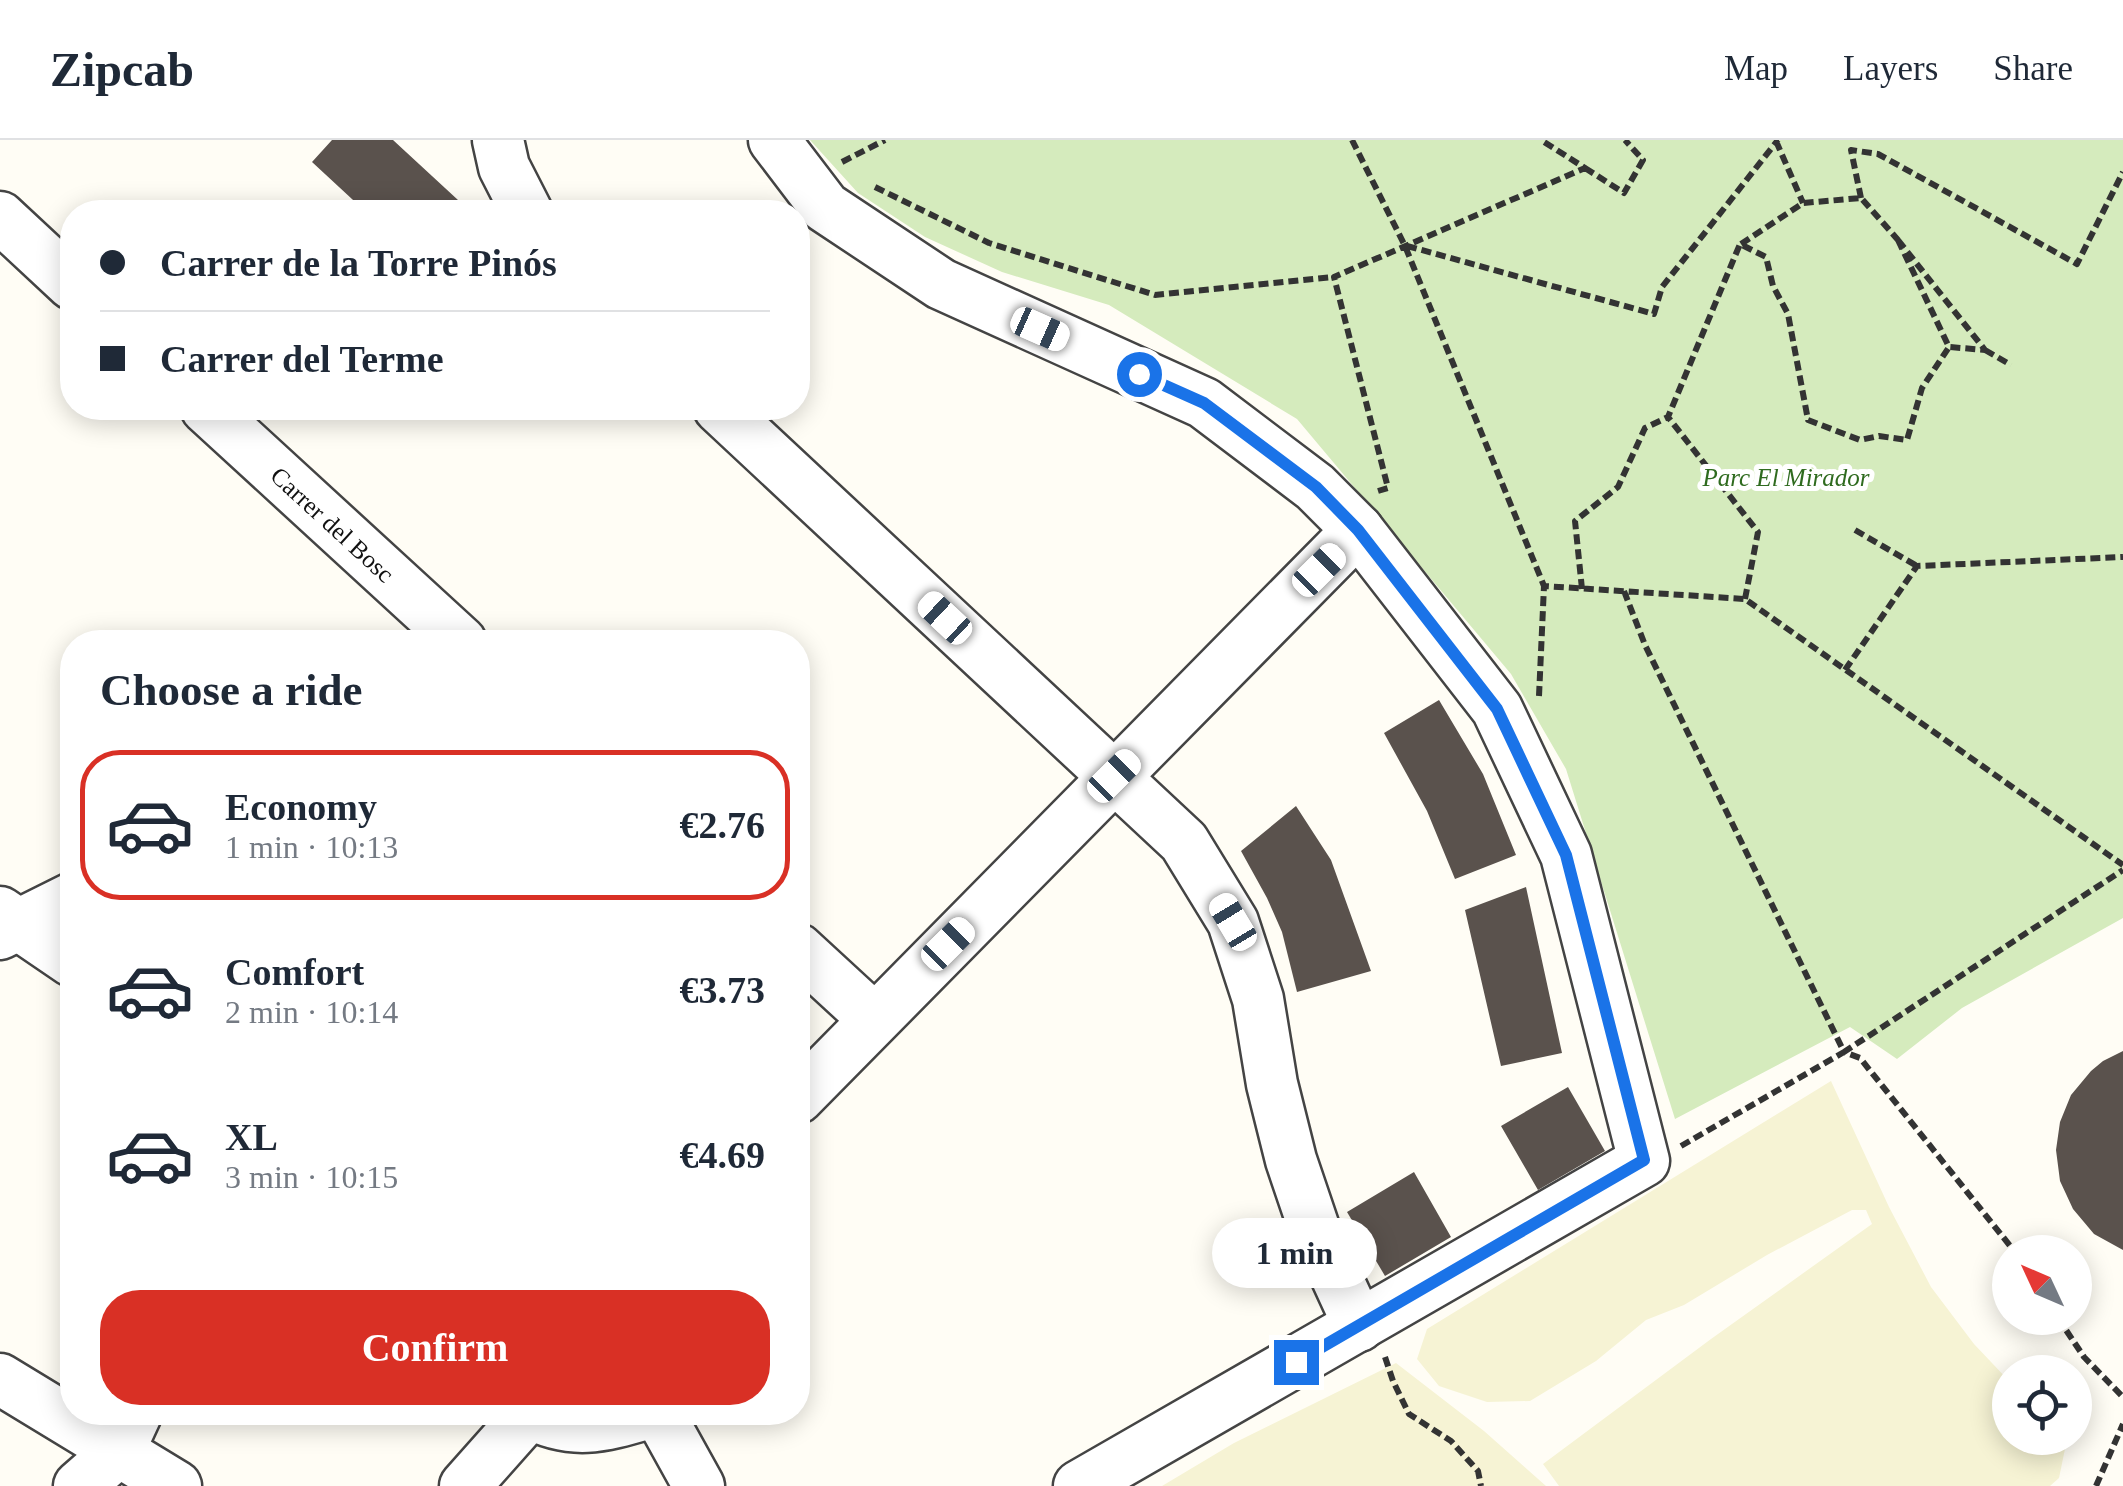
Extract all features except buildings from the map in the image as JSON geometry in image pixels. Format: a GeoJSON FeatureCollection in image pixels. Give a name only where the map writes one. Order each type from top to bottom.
{"type":"FeatureCollection","features":[{"type":"Feature","properties":{"kind":"street"},"geometry":{"type":"LineString","coordinates":[[498,140],[504,167],[521,200]]}},
{"type":"Feature","properties":{"kind":"street"},"geometry":{"type":"LineString","coordinates":[[774,140],[826,207],[942,284],[1204,403],[1316,487],[1367,511],[1497,709],[1566,855],[1644,1160],[1079,1486]]}},
{"type":"Feature","properties":{"kind":"street"},"geometry":{"type":"LineString","coordinates":[[0,217],[60,273]]}},
{"type":"Feature","properties":{"kind":"street","name":"Carrer del Bosc"},"geometry":{"type":"LineString","coordinates":[[219,420],[448,630]]}},
{"type":"Feature","properties":{"kind":"street"},"geometry":{"type":"LineString","coordinates":[[732,420],[1184,842],[1233,922],[1258,999],[1272,1084],[1291,1160],[1314,1228],[1366,1322]]}},
{"type":"Feature","properties":{"kind":"street"},"geometry":{"type":"LineString","coordinates":[[810,1085],[1367,511]]}},
{"type":"Feature","properties":{"kind":"street"},"geometry":{"type":"LineString","coordinates":[[6,924],[60,903]]}},
{"type":"Feature","properties":{"kind":"street"},"geometry":{"type":"LineString","coordinates":[[6,924],[60,954]]}},
{"type":"Feature","properties":{"kind":"street"},"geometry":{"type":"LineString","coordinates":[[810,960],[874,1018]]}},
{"type":"Feature","properties":{"kind":"street"},"geometry":{"type":"LineString","coordinates":[[0,1379],[60,1404]]}},
{"type":"Feature","properties":{"kind":"street"},"geometry":{"type":"LineString","coordinates":[[465,1486],[518,1425]]}},
{"type":"Feature","properties":{"kind":"street"},"geometry":{"type":"LineString","coordinates":[[568,1425],[605,1425]]}},
{"type":"Feature","properties":{"kind":"street"},"geometry":{"type":"LineString","coordinates":[[663,1425],[699,1486]]}},
{"type":"Feature","properties":{"kind":"street"},"geometry":{"type":"LineString","coordinates":[[80,1486],[128,1432],[176,1486]]}},
{"type":"Feature","properties":{"kind":"path"},"geometry":{"type":"LineString","coordinates":[[851,175],[834,166],[885,140]]}},
{"type":"Feature","properties":{"kind":"path"},"geometry":{"type":"LineString","coordinates":[[1352,140],[1405,246],[1544,586],[1539,701]]}},
{"type":"Feature","properties":{"kind":"path"},"geometry":{"type":"LineString","coordinates":[[1540,140],[1624,193],[1644,160],[1625,140]]}},
{"type":"Feature","properties":{"kind":"path"},"geometry":{"type":"LineString","coordinates":[[1405,246],[1654,314],[1662,287],[1776,141],[1803,203]]}},
{"type":"Feature","properties":{"kind":"path"},"geometry":{"type":"LineString","coordinates":[[2011,366],[1985,350],[1861,198],[1850,150],[1878,154],[2078,264],[2123,172]]}},
{"type":"Feature","properties":{"kind":"path"},"geometry":{"type":"LineString","coordinates":[[868,184],[989,243],[1155,295],[1334,277],[1585,168]]}},
{"type":"Feature","properties":{"kind":"path"},"geometry":{"type":"LineString","coordinates":[[1582,588],[1575,520],[1618,487],[1645,428],[1668,418],[1740,244],[1803,203],[1861,198]]}},
{"type":"Feature","properties":{"kind":"path"},"geometry":{"type":"LineString","coordinates":[[1898,240],[1949,348]]}},
{"type":"Feature","properties":{"kind":"path"},"geometry":{"type":"LineString","coordinates":[[1740,244],[1766,257],[1773,286],[1788,314],[1808,420],[1860,440],[1879,436],[1907,440],[1922,388],[1949,348]]}},
{"type":"Feature","properties":{"kind":"path"},"geometry":{"type":"LineString","coordinates":[[1334,277],[1388,488],[1367,511]]}},
{"type":"Feature","properties":{"kind":"path"},"geometry":{"type":"LineString","coordinates":[[1949,348],[1985,350]]}},
{"type":"Feature","properties":{"kind":"path"},"geometry":{"type":"LineString","coordinates":[[1668,418],[1758,532],[1745,599]]}},
{"type":"Feature","properties":{"kind":"path"},"geometry":{"type":"LineString","coordinates":[[1855,530],[1917,566],[2123,557]]}},
{"type":"Feature","properties":{"kind":"path"},"geometry":{"type":"LineString","coordinates":[[1845,670],[1917,566]]}},
{"type":"Feature","properties":{"kind":"path"},"geometry":{"type":"LineString","coordinates":[[1544,586],[1745,599],[2123,868],[1844,1052],[1685,1144],[1644,1160]]}},
{"type":"Feature","properties":{"kind":"path"},"geometry":{"type":"LineString","coordinates":[[1624,591],[1646,646],[1844,1052],[1860,1058],[2001,1235]]}},
{"type":"Feature","properties":{"kind":"path"},"geometry":{"type":"LineString","coordinates":[[1366,1322],[1409,1414],[1451,1441],[1478,1472],[1481,1486]]}},
{"type":"Feature","properties":{"kind":"path"},"geometry":{"type":"LineString","coordinates":[[2069,1335],[2084,1357],[2123,1397]]}},
{"type":"Feature","properties":{"kind":"path"},"geometry":{"type":"LineString","coordinates":[[2096,1486],[2123,1424]]}},
{"type":"Feature","properties":{"kind":"shaded area"},"geometry":{"type":"Polygon","coordinates":[[[1831,1081],[1931,1287],[1992,1363],[1992,1455],[2064,1455],[2059,1478],[2050,1486],[1559,1486],[1543,1464],[1872,1224],[1866,1210],[1852,1210],[1684,1305],[1646,1320],[1596,1361],[1530,1401],[1487,1402],[1439,1386],[1417,1359],[1427,1329],[1831,1081]]]}},
{"type":"Feature","properties":{"kind":"shaded area"},"geometry":{"type":"Polygon","coordinates":[[[1396,1363],[1484,1431],[1546,1486],[1162,1486],[1234,1443],[1396,1363]]]}},
{"type":"Feature","properties":{"kind":"green space","name":"Parc El Mirador"},"geometry":{"type":"Polygon","coordinates":[[[810,140],[2123,140],[2123,918],[1962,1008],[1897,1059],[1850,1027],[1675,1119],[1566,769],[1511,674],[1297,419],[1109,305],[1002,272],[925,237],[858,193],[810,140]]]}},
{"type":"Feature","properties":{"kind":"route"},"geometry":{"type":"LineString","coordinates":[[1139,374],[1204,403],[1316,487],[1358,530],[1497,709],[1566,855],[1644,1160],[1296,1362]]}}]}
